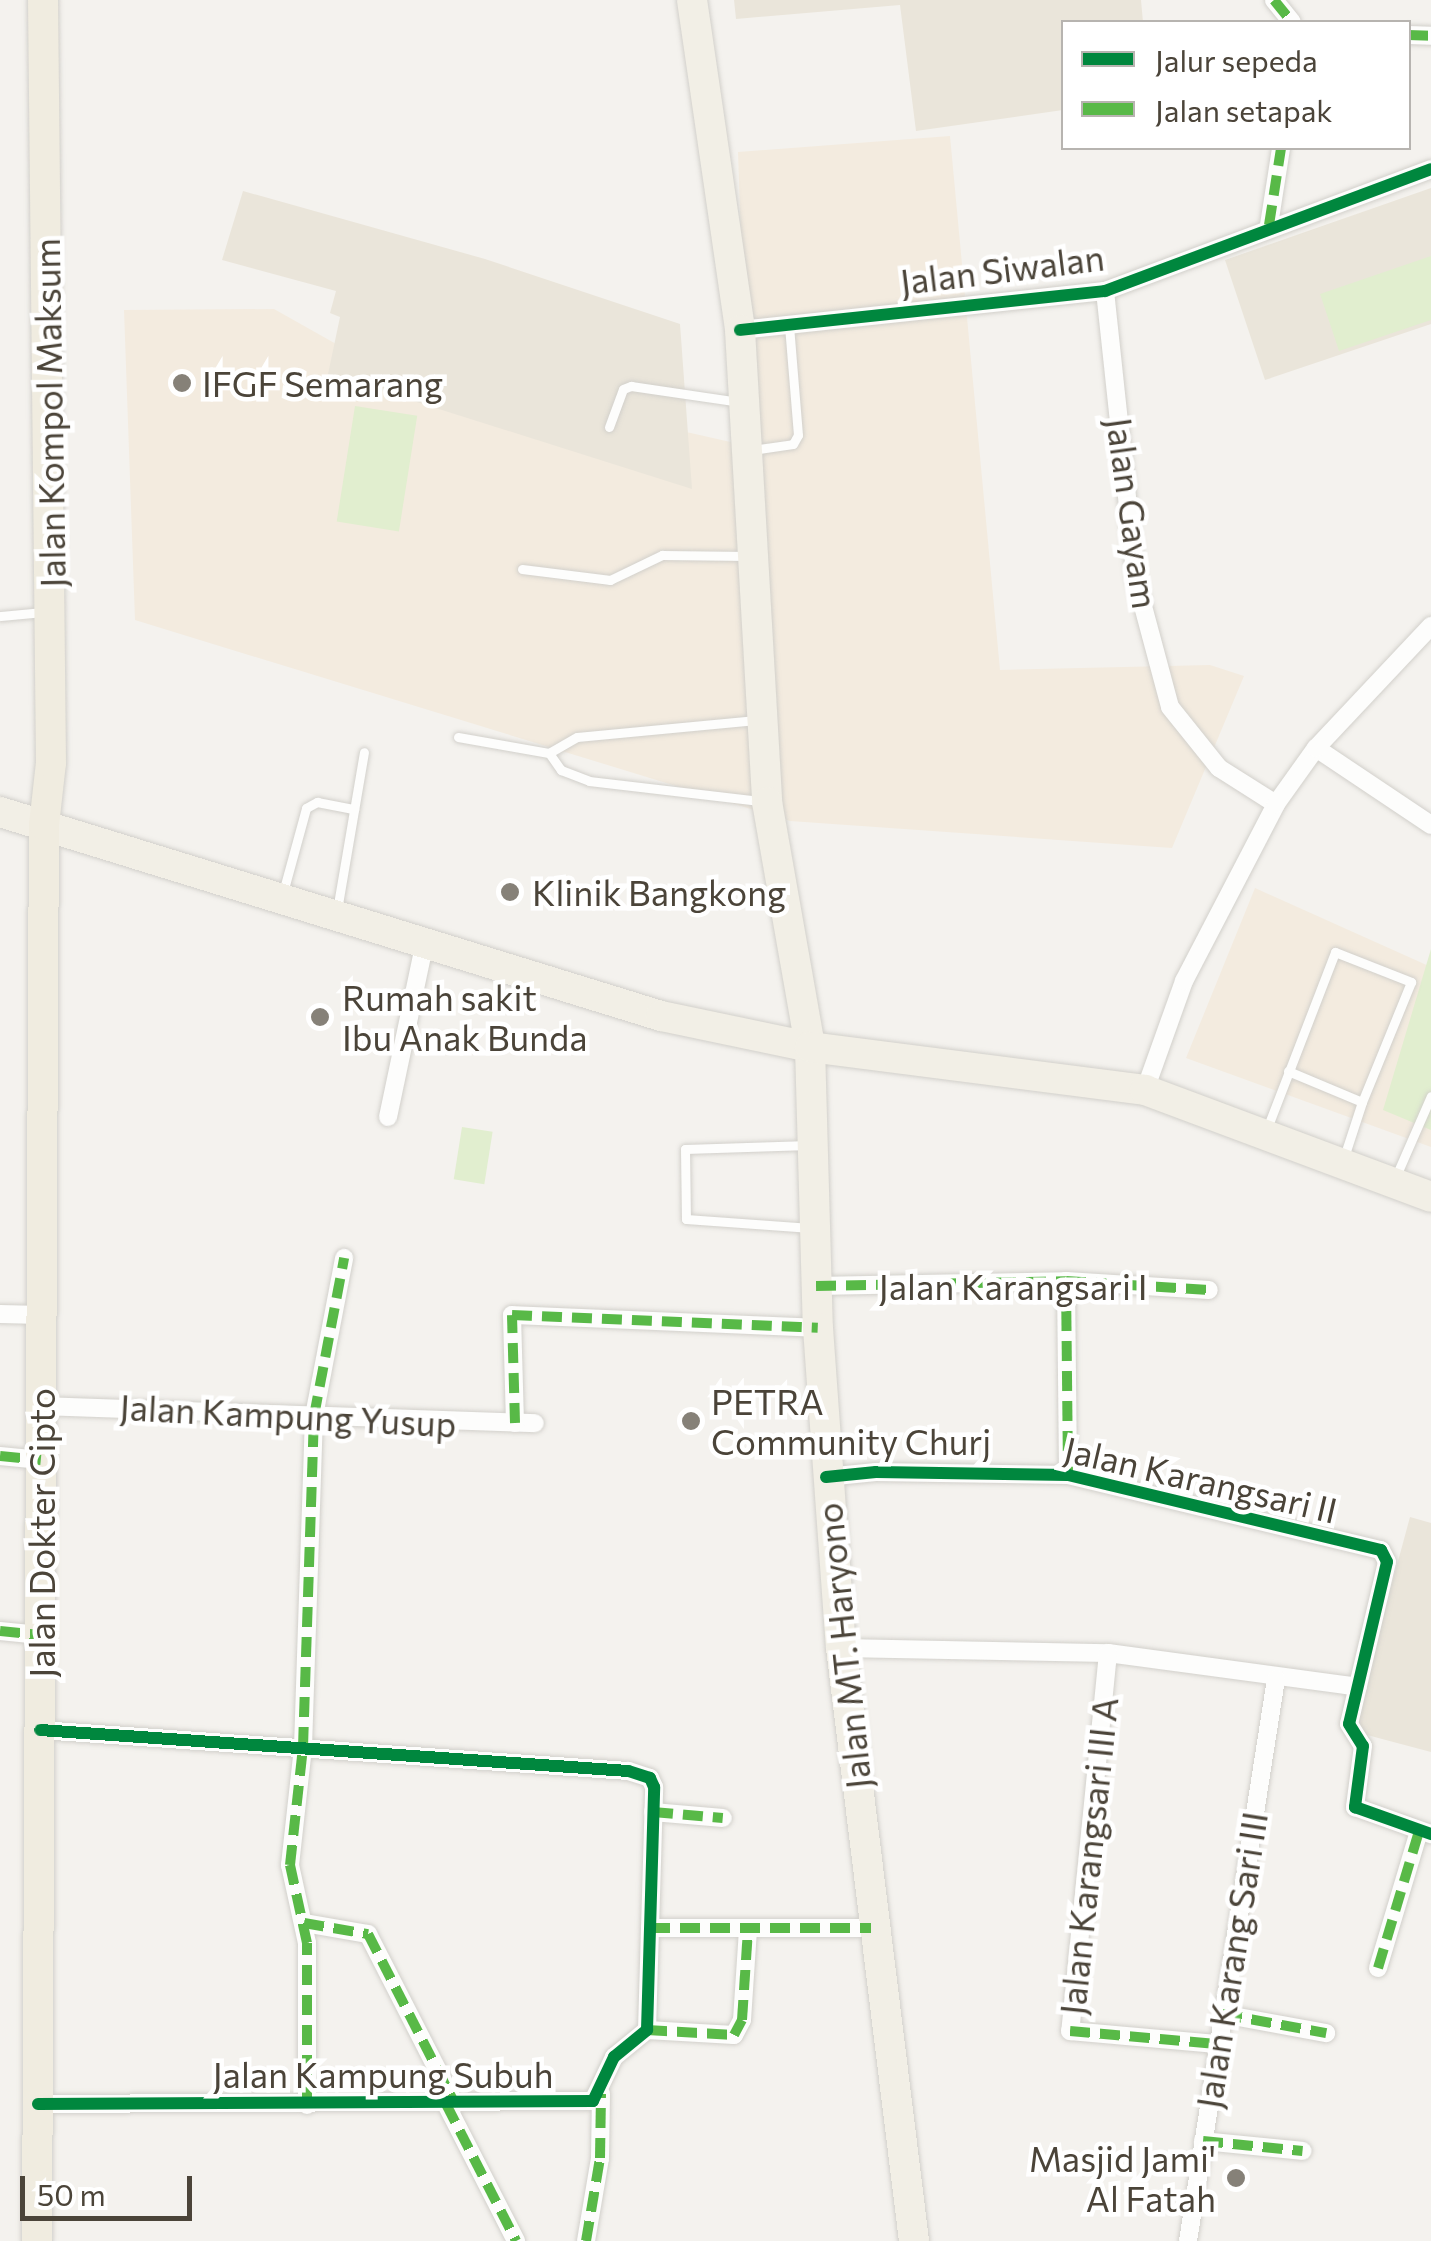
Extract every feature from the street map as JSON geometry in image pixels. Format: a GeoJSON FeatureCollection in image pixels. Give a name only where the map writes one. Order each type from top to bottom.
{"type":"FeatureCollection","features":[{"type":"Feature","properties":{"kind":"highway","name":"Jalan Kompol Maksum"},"geometry":{"type":"LineString","coordinates":[[44,0],[52,762],[44,825]]}},
{"type":"Feature","properties":{"kind":"highway","name":"Jalan Dokter Cipto"},"geometry":{"type":"LineString","coordinates":[[38,2241],[44,825]]}},
{"type":"Feature","properties":{"kind":"main road","name":"Jalan MT. Haryono"},"geometry":{"type":"LineString","coordinates":[[692,0],[740,330],[767,802],[810,1047],[818,1328],[841,1648],[871,1928],[914,2241]]}},
{"type":"Feature","properties":{"kind":"main road"},"geometry":{"type":"LineString","coordinates":[[0,812],[424,946],[662,1016],[810,1047],[1141,1089],[1431,1197]]}},
{"type":"Feature","properties":{"kind":"street"},"geometry":{"type":"LineString","coordinates":[[1274,0],[1290,20]]}},
{"type":"Feature","properties":{"kind":"street"},"geometry":{"type":"LineString","coordinates":[[1269,226],[1281,150]]}},
{"type":"Feature","properties":{"kind":"street","name":"Jalan Siwalan"},"geometry":{"type":"LineString","coordinates":[[740,330],[1106,291],[1269,226],[1431,169]]}},
{"type":"Feature","properties":{"kind":"street","name":"Jalan Gayam"},"geometry":{"type":"LineString","coordinates":[[1106,291],[1136,580],[1170,707],[1219,768],[1276,804]]}},
{"type":"Feature","properties":{"kind":"street"},"geometry":{"type":"LineString","coordinates":[[1141,1089],[1184,981],[1276,804],[1316,748],[1431,626]]}},
{"type":"Feature","properties":{"kind":"street"},"geometry":{"type":"LineString","coordinates":[[1316,748],[1431,825]]}},
{"type":"Feature","properties":{"kind":"street"},"geometry":{"type":"LineString","coordinates":[[388,1117],[424,946]]}},
{"type":"Feature","properties":{"kind":"street"},"geometry":{"type":"LineString","coordinates":[[307,2104],[304,1924],[290,1865],[303,1747],[314,1416],[344,1258]]}},
{"type":"Feature","properties":{"kind":"street","name":"Jalan Karangsari I"},"geometry":{"type":"LineString","coordinates":[[816,1286],[1066,1281],[1209,1290]]}},
{"type":"Feature","properties":{"kind":"street","name":"Jalan Karangsari II"},"geometry":{"type":"LineString","coordinates":[[1066,1281],[1068,1475]]}},
{"type":"Feature","properties":{"kind":"street"},"geometry":{"type":"LineString","coordinates":[[0,1314],[42,1315]]}},
{"type":"Feature","properties":{"kind":"street","name":"Jalan Kampung Yusup"},"geometry":{"type":"LineString","coordinates":[[42,1406],[525,1423],[512,1315],[818,1328]]}},
{"type":"Feature","properties":{"kind":"street"},"geometry":{"type":"LineString","coordinates":[[0,1456],[41,1460]]}},
{"type":"Feature","properties":{"kind":"street","name":"Jalan Karangsari II"},"geometry":{"type":"LineString","coordinates":[[826,1478],[876,1472],[1068,1475],[1381,1550],[1387,1562],[1358,1687]]}},
{"type":"Feature","properties":{"kind":"street"},"geometry":{"type":"LineString","coordinates":[[0,1631],[40,1635]]}},
{"type":"Feature","properties":{"kind":"street"},"geometry":{"type":"LineString","coordinates":[[841,1648],[1108,1653],[1276,1679],[1358,1687],[1349,1724],[1363,1746],[1356,1807],[1425,1833],[1378,1968]]}},
{"type":"Feature","properties":{"kind":"street","name":"Jalan Karangsari III A"},"geometry":{"type":"LineString","coordinates":[[1108,1653],[1069,2027],[1075,2035],[1216,2044]]}},
{"type":"Feature","properties":{"kind":"street","name":"Jalan Karang Sari III"},"geometry":{"type":"LineString","coordinates":[[1188,2241],[1276,1679]]}},
{"type":"Feature","properties":{"kind":"street"},"geometry":{"type":"LineString","coordinates":[[40,1730],[628,1771],[650,1778],[654,1812],[647,2030],[734,2035],[742,2020],[748,1930]]}},
{"type":"Feature","properties":{"kind":"street"},"geometry":{"type":"LineString","coordinates":[[654,1812],[723,1818]]}},
{"type":"Feature","properties":{"kind":"street"},"geometry":{"type":"LineString","coordinates":[[304,1924],[366,1932],[516,2241]]}},
{"type":"Feature","properties":{"kind":"street"},"geometry":{"type":"LineString","coordinates":[[650,1928],[871,1928]]}},
{"type":"Feature","properties":{"kind":"street"},"geometry":{"type":"LineString","coordinates":[[1222,2014],[1326,2033]]}},
{"type":"Feature","properties":{"kind":"street","name":"Jalan Kampung Subuh"},"geometry":{"type":"LineString","coordinates":[[38,2104],[583,2104],[601,2094],[614,2058],[647,2030]]}},
{"type":"Feature","properties":{"kind":"street"},"geometry":{"type":"LineString","coordinates":[[586,2241],[600,2158],[601,2094]]}},
{"type":"Feature","properties":{"kind":"street"},"geometry":{"type":"LineString","coordinates":[[1203,2141],[1303,2151]]}},
{"type":"Feature","properties":{"kind":"lane"},"geometry":{"type":"LineString","coordinates":[[744,451],[793,444],[798,436],[789,325]]}},
{"type":"Feature","properties":{"kind":"lane"},"geometry":{"type":"LineString","coordinates":[[609,428],[623,389],[631,386],[742,402]]}},
{"type":"Feature","properties":{"kind":"lane"},"geometry":{"type":"LineString","coordinates":[[522,569],[610,580],[662,554],[751,556]]}},
{"type":"Feature","properties":{"kind":"lane"},"geometry":{"type":"LineString","coordinates":[[0,616],[51,612]]}},
{"type":"Feature","properties":{"kind":"lane"},"geometry":{"type":"LineString","coordinates":[[549,754],[576,737],[760,719]]}},
{"type":"Feature","properties":{"kind":"lane"},"geometry":{"type":"LineString","coordinates":[[458,737],[549,754],[561,770],[589,781],[767,802]]}},
{"type":"Feature","properties":{"kind":"lane"},"geometry":{"type":"LineString","coordinates":[[336,918],[364,752]]}},
{"type":"Feature","properties":{"kind":"lane"},"geometry":{"type":"LineString","coordinates":[[282,900],[306,808],[317,802],[354,809]]}},
{"type":"Feature","properties":{"kind":"lane"},"geometry":{"type":"LineString","coordinates":[[1265,1133],[1332,953],[1408,978],[1342,1162]]}},
{"type":"Feature","properties":{"kind":"lane"},"geometry":{"type":"LineString","coordinates":[[1288,1071],[1362,1102]]}},
{"type":"Feature","properties":{"kind":"lane"},"geometry":{"type":"LineString","coordinates":[[1394,1183],[1431,1096]]}},
{"type":"Feature","properties":{"kind":"lane"},"geometry":{"type":"LineString","coordinates":[[812,1145],[685,1149],[686,1219],[814,1228]]}},
{"type":"Feature","properties":{"kind":"shaded area"},"geometry":{"type":"Polygon","coordinates":[[[734,0],[1141,0],[1143,20],[1061,20],[1061,110],[916,131],[900,5],[736,19],[734,0]]]}},
{"type":"Feature","properties":{"kind":"shaded area"},"geometry":{"type":"Polygon","coordinates":[[[950,136],[1000,670],[1210,665],[1244,676],[1172,848],[790,821],[135,620],[124,310],[274,309],[361,358],[748,446],[738,152],[950,136]]]}},
{"type":"Feature","properties":{"kind":"shaded area"},"geometry":{"type":"Polygon","coordinates":[[[1431,188],[1431,324],[1265,380],[1225,260],[1431,188]]]}},
{"type":"Feature","properties":{"kind":"shaded area"},"geometry":{"type":"Polygon","coordinates":[[[243,191],[485,259],[680,324],[692,489],[328,374],[340,317],[330,313],[336,291],[222,260],[243,191]]]}},
{"type":"Feature","properties":{"kind":"shaded area"},"geometry":{"type":"Polygon","coordinates":[[[1255,888],[1431,967],[1431,1147],[1186,1058],[1255,888]]]}},
{"type":"Feature","properties":{"kind":"shaded area"},"geometry":{"type":"Polygon","coordinates":[[[1410,1517],[1431,1523],[1431,1752],[1352,1731],[1410,1517]]]}},
{"type":"Feature","properties":{"kind":"green space"},"geometry":{"type":"Polygon","coordinates":[[[1431,256],[1431,320],[1339,351],[1320,294],[1431,256]]]}},
{"type":"Feature","properties":{"kind":"green space"},"geometry":{"type":"Polygon","coordinates":[[[355,406],[417,416],[399,531],[337,522],[355,406]]]}},
{"type":"Feature","properties":{"kind":"green space"},"geometry":{"type":"Polygon","coordinates":[[[1431,949],[1431,1130],[1383,1110],[1431,949]]]}},
{"type":"Feature","properties":{"kind":"green space"},"geometry":{"type":"Polygon","coordinates":[[[462,1127],[493,1132],[484,1184],[454,1179],[462,1127]]]}},
{"type":"Feature","properties":{"kind":"marked path"},"geometry":{"type":"LineString","coordinates":[[1274,0],[1290,20]]}},
{"type":"Feature","properties":{"kind":"marked path"},"geometry":{"type":"LineString","coordinates":[[1411,35],[1431,36]]}},
{"type":"Feature","properties":{"kind":"marked path"},"geometry":{"type":"LineString","coordinates":[[1269,225],[1281,150]]}},
{"type":"Feature","properties":{"kind":"marked path"},"geometry":{"type":"LineString","coordinates":[[307,2105],[307,1943],[290,1865],[303,1747],[314,1416],[344,1258]]}},
{"type":"Feature","properties":{"kind":"marked path"},"geometry":{"type":"LineString","coordinates":[[1066,1281],[1068,1475]]}},
{"type":"Feature","properties":{"kind":"marked path"},"geometry":{"type":"LineString","coordinates":[[816,1286],[1066,1281],[1209,1290]]}},
{"type":"Feature","properties":{"kind":"marked path"},"geometry":{"type":"LineString","coordinates":[[515,1423],[512,1315],[818,1328]]}},
{"type":"Feature","properties":{"kind":"marked path"},"geometry":{"type":"LineString","coordinates":[[0,1456],[41,1460]]}},
{"type":"Feature","properties":{"kind":"marked path"},"geometry":{"type":"LineString","coordinates":[[0,1631],[40,1635]]}},
{"type":"Feature","properties":{"kind":"marked path"},"geometry":{"type":"LineString","coordinates":[[653,1812],[723,1818]]}},
{"type":"Feature","properties":{"kind":"marked path"},"geometry":{"type":"LineString","coordinates":[[1378,1968],[1419,1831]]}},
{"type":"Feature","properties":{"kind":"marked path"},"geometry":{"type":"LineString","coordinates":[[304,1923],[368,1934],[455,2104]]}},
{"type":"Feature","properties":{"kind":"marked path"},"geometry":{"type":"LineString","coordinates":[[650,1928],[871,1928]]}},
{"type":"Feature","properties":{"kind":"marked path"},"geometry":{"type":"LineString","coordinates":[[647,2030],[734,2035],[742,2020],[748,1930]]}},
{"type":"Feature","properties":{"kind":"marked path"},"geometry":{"type":"LineString","coordinates":[[1222,2014],[1326,2033]]}},
{"type":"Feature","properties":{"kind":"marked path"},"geometry":{"type":"LineString","coordinates":[[1070,2031],[1216,2044]]}},
{"type":"Feature","properties":{"kind":"marked path"},"geometry":{"type":"LineString","coordinates":[[586,2241],[600,2158],[601,2094]]}},
{"type":"Feature","properties":{"kind":"marked path"},"geometry":{"type":"LineString","coordinates":[[446,2104],[516,2241]]}},
{"type":"Feature","properties":{"kind":"marked path"},"geometry":{"type":"LineString","coordinates":[[1203,2141],[1303,2151]]}},
{"type":"Feature","properties":{"kind":"cycle path"},"geometry":{"type":"LineString","coordinates":[[740,330],[1105,291],[1431,169]]}},
{"type":"Feature","properties":{"kind":"cycle path"},"geometry":{"type":"LineString","coordinates":[[826,1477],[876,1472],[1068,1475],[1381,1550],[1387,1562],[1349,1724],[1363,1746],[1355,1807],[1431,1834]]}},
{"type":"Feature","properties":{"kind":"cycle path"},"geometry":{"type":"LineString","coordinates":[[38,2104],[593,2101],[614,2057],[647,2030],[654,1787],[650,1778],[628,1771],[40,1730]]}},
{"type":"Feature","properties":{"kind":"place","name":"IFGF Semarang"},"geometry":{"type":"Point","coordinates":[182,383]}},
{"type":"Feature","properties":{"kind":"place","name":"Klinik Bangkong"},"geometry":{"type":"Point","coordinates":[510,892]}},
{"type":"Feature","properties":{"kind":"place","name":"Rumah sakit Ibu Anak Bunda"},"geometry":{"type":"Point","coordinates":[320,1017]}},
{"type":"Feature","properties":{"kind":"place","name":"PETRA Community Churj"},"geometry":{"type":"Point","coordinates":[691,1421]}},
{"type":"Feature","properties":{"kind":"place","name":"Masjid Jami' Al Fatah"},"geometry":{"type":"Point","coordinates":[1236,2178]}}]}
